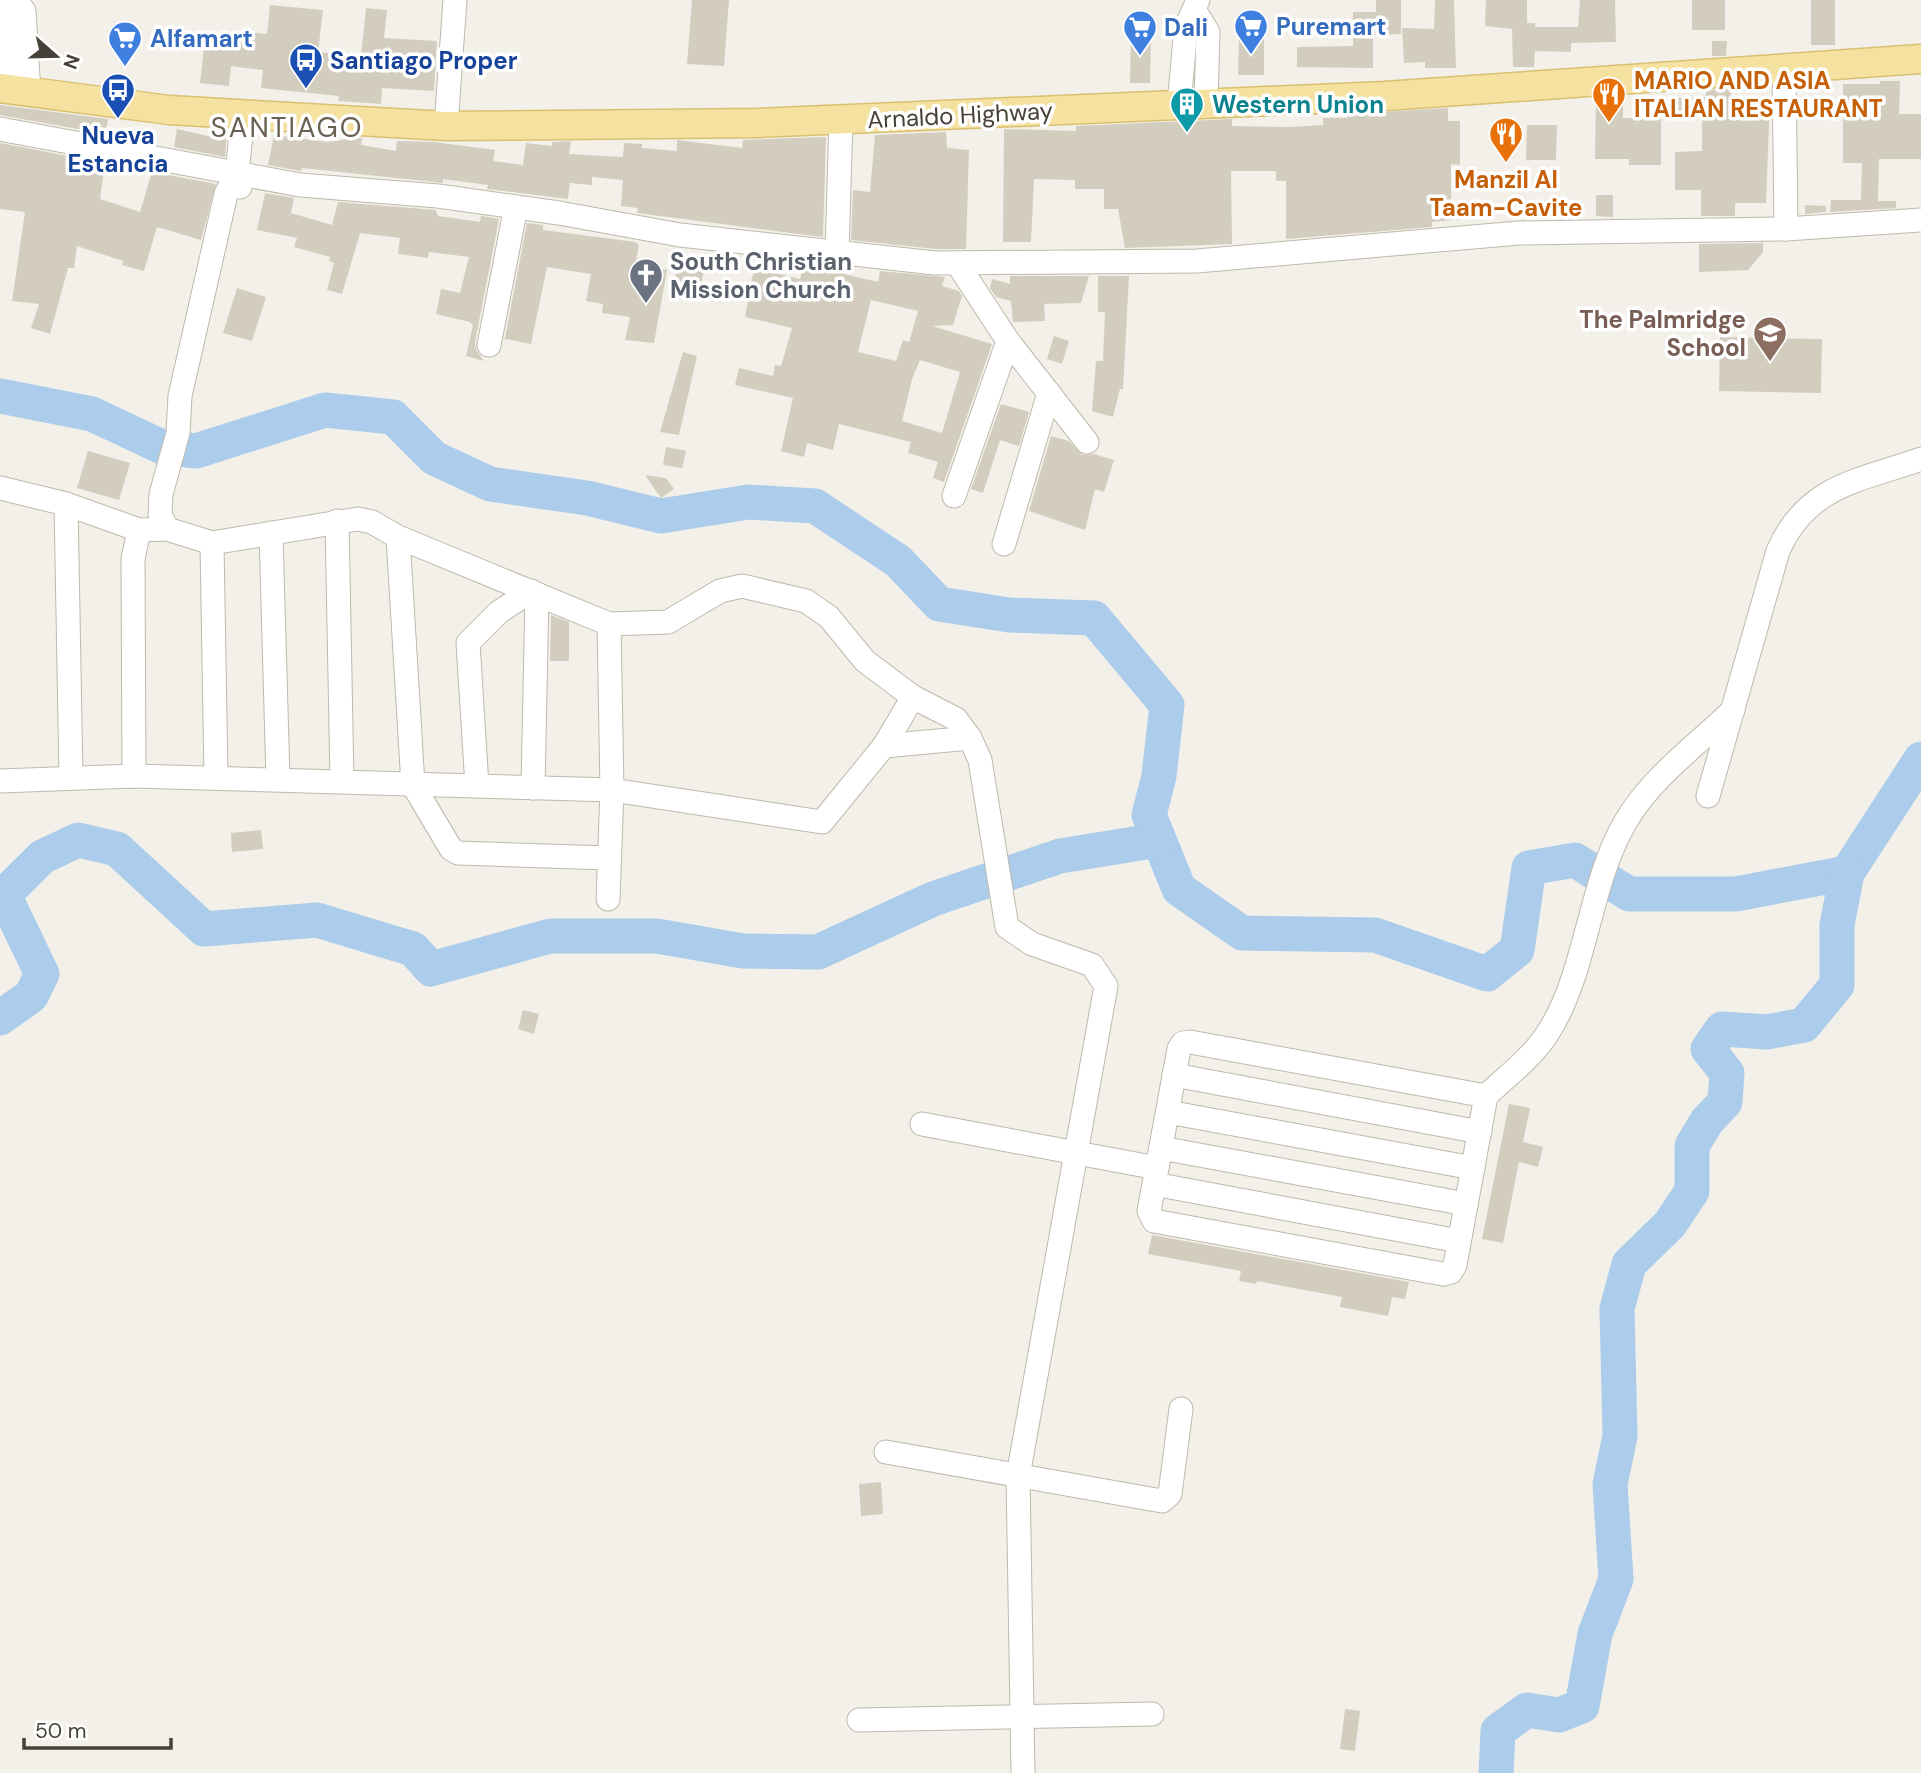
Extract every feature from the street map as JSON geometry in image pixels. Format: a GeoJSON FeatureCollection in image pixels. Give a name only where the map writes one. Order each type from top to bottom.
{"type":"FeatureCollection","features":[{"type":"Feature","properties":{"kind":"main road","name":"Arnaldo Highway"},"geometry":{"type":"LineString","coordinates":[[12,90],[169,110],[446,126],[841,120],[1385,96],[1921,59]]}},
{"type":"Feature","properties":{"kind":"street"},"geometry":{"type":"LineString","coordinates":[[6,0],[3,10],[12,90]]}},
{"type":"Feature","properties":{"kind":"street"},"geometry":{"type":"LineString","coordinates":[[12,90],[24,11],[16,0]]}},
{"type":"Feature","properties":{"kind":"street"},"geometry":{"type":"LineString","coordinates":[[446,126],[455,0]]}},
{"type":"Feature","properties":{"kind":"street"},"geometry":{"type":"LineString","coordinates":[[1192,104],[1185,27],[1197,6]]}},
{"type":"Feature","properties":{"kind":"street"},"geometry":{"type":"LineString","coordinates":[[1784,69],[1786,229]]}},
{"type":"Feature","properties":{"kind":"street"},"geometry":{"type":"LineString","coordinates":[[167,529],[160,513],[161,494],[178,433],[194,399],[241,193],[237,173],[243,116]]}},
{"type":"Feature","properties":{"kind":"street"},"geometry":{"type":"LineString","coordinates":[[837,253],[841,120]]}},
{"type":"Feature","properties":{"kind":"street"},"geometry":{"type":"LineString","coordinates":[[0,129],[300,185],[399,192],[516,207],[680,235],[837,253],[957,263],[1197,261],[1519,233],[1786,229],[1921,220]]}},
{"type":"Feature","properties":{"kind":"street"},"geometry":{"type":"LineString","coordinates":[[489,345],[516,207]]}},
{"type":"Feature","properties":{"kind":"street"},"geometry":{"type":"LineString","coordinates":[[957,263],[1008,341],[1087,442]]}},
{"type":"Feature","properties":{"kind":"street"},"geometry":{"type":"LineString","coordinates":[[954,496],[1008,341]]}},
{"type":"Feature","properties":{"kind":"street"},"geometry":{"type":"LineString","coordinates":[[1004,544],[1049,393]]}},
{"type":"Feature","properties":{"kind":"street"},"geometry":{"type":"LineString","coordinates":[[1708,796],[1778,551],[1797,515],[1826,493],[1921,459]]}},
{"type":"Feature","properties":{"kind":"street"},"geometry":{"type":"LineString","coordinates":[[0,488],[66,504],[139,530],[167,529],[212,543],[337,521],[372,522],[398,537],[609,624],[668,622],[720,591],[742,586],[806,601],[829,617],[865,661],[913,697],[956,719],[970,738],[980,760],[1007,927],[1032,944],[1092,965],[1106,986],[1078,1154],[1018,1476],[1023,1773]]}},
{"type":"Feature","properties":{"kind":"street"},"geometry":{"type":"LineString","coordinates":[[66,504],[71,778]]}},
{"type":"Feature","properties":{"kind":"street"},"geometry":{"type":"LineString","coordinates":[[337,521],[342,781]]}},
{"type":"Feature","properties":{"kind":"street"},"geometry":{"type":"LineString","coordinates":[[134,776],[133,559],[139,530]]}},
{"type":"Feature","properties":{"kind":"street"},"geometry":{"type":"LineString","coordinates":[[271,533],[278,779]]}},
{"type":"Feature","properties":{"kind":"street"},"geometry":{"type":"LineString","coordinates":[[398,537],[413,785],[451,849],[458,853],[609,859]]}},
{"type":"Feature","properties":{"kind":"street"},"geometry":{"type":"LineString","coordinates":[[212,543],[216,777]]}},
{"type":"Feature","properties":{"kind":"street"},"geometry":{"type":"LineString","coordinates":[[477,786],[468,643],[499,612],[534,592]]}},
{"type":"Feature","properties":{"kind":"street"},"geometry":{"type":"LineString","coordinates":[[533,788],[534,592]]}},
{"type":"Feature","properties":{"kind":"street"},"geometry":{"type":"LineString","coordinates":[[608,899],[612,790],[609,624]]}},
{"type":"Feature","properties":{"kind":"street"},"geometry":{"type":"LineString","coordinates":[[0,781],[134,776],[216,777],[612,790],[822,822],[884,746],[913,697]]}},
{"type":"Feature","properties":{"kind":"street"},"geometry":{"type":"LineString","coordinates":[[1486,1096],[1186,1042],[1180,1045],[1149,1214],[1157,1222],[1443,1274],[1454,1269],[1486,1096],[1537,1046],[1553,1025],[1625,823],[1645,795],[1733,710]]}},
{"type":"Feature","properties":{"kind":"street"},"geometry":{"type":"LineString","coordinates":[[884,746],[970,738]]}},
{"type":"Feature","properties":{"kind":"street"},"geometry":{"type":"LineString","coordinates":[[1174,1075],[1480,1132]]}},
{"type":"Feature","properties":{"kind":"street"},"geometry":{"type":"LineString","coordinates":[[1168,1111],[1473,1168]]}},
{"type":"Feature","properties":{"kind":"street"},"geometry":{"type":"LineString","coordinates":[[922,1124],[1157,1167],[1466,1204]]}},
{"type":"Feature","properties":{"kind":"street"},"geometry":{"type":"LineString","coordinates":[[1157,1167],[1459,1241]]}},
{"type":"Feature","properties":{"kind":"street"},"geometry":{"type":"LineString","coordinates":[[886,1452],[1163,1501],[1170,1494],[1181,1409]]}},
{"type":"Feature","properties":{"kind":"street"},"geometry":{"type":"LineString","coordinates":[[859,1720],[1152,1714]]}},
{"type":"Feature","properties":{"kind":"building"},"geometry":{"type":"Polygon","coordinates":[[[692,0],[729,0],[724,66],[687,64],[692,0]]]}},
{"type":"Feature","properties":{"kind":"building"},"geometry":{"type":"Polygon","coordinates":[[[1376,0],[1401,0],[1401,34],[1373,35],[1373,68],[1297,67],[1297,47],[1353,46],[1353,12],[1376,12],[1376,0]]]}},
{"type":"Feature","properties":{"kind":"building"},"geometry":{"type":"Polygon","coordinates":[[[1435,0],[1454,0],[1456,68],[1425,68],[1425,62],[1404,63],[1402,28],[1434,29],[1435,0]]]}},
{"type":"Feature","properties":{"kind":"building"},"geometry":{"type":"Polygon","coordinates":[[[1486,0],[1527,0],[1527,23],[1535,23],[1535,27],[1578,27],[1580,0],[1615,0],[1616,42],[1571,43],[1571,52],[1535,51],[1534,67],[1513,67],[1512,29],[1485,26],[1486,0]]]}},
{"type":"Feature","properties":{"kind":"building"},"geometry":{"type":"Polygon","coordinates":[[[1692,0],[1725,0],[1725,30],[1692,30],[1692,0]]]}},
{"type":"Feature","properties":{"kind":"building"},"geometry":{"type":"Polygon","coordinates":[[[1811,0],[1835,0],[1835,45],[1811,45],[1811,0]]]}},
{"type":"Feature","properties":{"kind":"building"},"geometry":{"type":"Polygon","coordinates":[[[270,5],[323,10],[318,52],[361,56],[366,8],[387,10],[384,38],[437,41],[434,91],[382,88],[381,104],[338,101],[339,96],[261,88],[263,70],[231,66],[229,86],[200,83],[205,40],[237,43],[238,31],[267,34],[270,5]]]}},
{"type":"Feature","properties":{"kind":"building","name":"Dali"},"geometry":{"type":"Polygon","coordinates":[[[1131,31],[1151,32],[1150,83],[1130,83],[1131,31]]]}},
{"type":"Feature","properties":{"kind":"building","name":"Puremart"},"geometry":{"type":"Polygon","coordinates":[[[1239,37],[1264,37],[1264,75],[1238,75],[1239,37]]]}},
{"type":"Feature","properties":{"kind":"building"},"geometry":{"type":"Polygon","coordinates":[[[1712,41],[1727,41],[1726,56],[1712,56],[1712,41]]]}},
{"type":"Feature","properties":{"kind":"building"},"geometry":{"type":"Polygon","coordinates":[[[1880,81],[1900,81],[1899,114],[1921,114],[1921,159],[1879,159],[1878,201],[1896,201],[1896,208],[1830,212],[1831,200],[1861,200],[1862,163],[1843,163],[1843,84],[1880,84],[1880,81]]]}},
{"type":"Feature","properties":{"kind":"building"},"geometry":{"type":"Polygon","coordinates":[[[1731,89],[1731,99],[1770,100],[1766,203],[1735,203],[1735,216],[1701,216],[1701,190],[1675,190],[1675,152],[1702,151],[1702,116],[1674,116],[1675,98],[1706,97],[1706,90],[1731,89]]]}},
{"type":"Feature","properties":{"kind":"building"},"geometry":{"type":"Polygon","coordinates":[[[1623,96],[1623,118],[1661,119],[1661,165],[1629,165],[1629,159],[1595,159],[1596,98],[1623,96]]]}},
{"type":"Feature","properties":{"kind":"building"},"geometry":{"type":"Polygon","coordinates":[[[0,105],[108,119],[105,134],[0,115],[0,105]]]}},
{"type":"Feature","properties":{"kind":"building"},"geometry":{"type":"Polygon","coordinates":[[[1448,108],[1448,121],[1460,121],[1460,165],[1451,164],[1451,203],[1471,203],[1471,218],[1432,222],[1432,227],[1286,239],[1286,181],[1276,181],[1276,171],[1231,171],[1232,244],[1125,248],[1118,209],[1104,209],[1104,189],[1075,189],[1075,180],[1034,179],[1031,242],[1003,242],[1004,129],[1076,131],[1076,126],[1232,119],[1232,126],[1289,127],[1323,125],[1323,118],[1347,118],[1348,114],[1448,108]]]}},
{"type":"Feature","properties":{"kind":"building"},"geometry":{"type":"Polygon","coordinates":[[[1527,125],[1557,125],[1556,160],[1526,160],[1527,125]]]}},
{"type":"Feature","properties":{"kind":"building"},"geometry":{"type":"Polygon","coordinates":[[[177,129],[212,137],[213,131],[227,134],[225,157],[174,147],[177,129]]]}},
{"type":"Feature","properties":{"kind":"building"},"geometry":{"type":"Polygon","coordinates":[[[946,132],[947,148],[969,150],[966,249],[936,249],[851,240],[853,190],[870,192],[875,135],[946,132]]]}},
{"type":"Feature","properties":{"kind":"building"},"geometry":{"type":"Polygon","coordinates":[[[274,135],[328,142],[343,140],[344,137],[362,138],[361,145],[396,151],[397,141],[434,142],[495,150],[493,161],[523,165],[526,143],[552,146],[552,142],[571,141],[569,154],[623,157],[624,143],[642,144],[642,148],[677,151],[677,140],[742,148],[743,140],[826,137],[823,237],[637,213],[638,208],[621,206],[623,180],[592,177],[592,185],[570,183],[568,199],[487,189],[488,185],[443,179],[443,183],[302,168],[301,171],[268,165],[274,135]]]}},
{"type":"Feature","properties":{"kind":"building"},"geometry":{"type":"Polygon","coordinates":[[[0,143],[105,163],[100,199],[140,212],[152,172],[216,184],[201,240],[157,227],[144,271],[77,246],[74,268],[68,268],[50,334],[31,328],[39,304],[12,301],[25,212],[0,209],[0,143]]]}},
{"type":"Feature","properties":{"kind":"building"},"geometry":{"type":"Polygon","coordinates":[[[265,193],[294,198],[291,213],[332,225],[338,202],[436,210],[438,216],[480,222],[481,216],[499,219],[475,342],[476,350],[484,361],[466,356],[473,325],[470,322],[436,314],[441,289],[460,293],[469,257],[429,252],[428,258],[398,254],[400,238],[360,233],[342,294],[327,290],[334,263],[329,261],[330,257],[294,247],[297,238],[257,230],[265,193]]]}},
{"type":"Feature","properties":{"kind":"building"},"geometry":{"type":"Polygon","coordinates":[[[1596,195],[1613,195],[1613,217],[1596,216],[1596,195]]]}},
{"type":"Feature","properties":{"kind":"building"},"geometry":{"type":"Polygon","coordinates":[[[1542,200],[1559,200],[1559,218],[1542,218],[1542,200]]]}},
{"type":"Feature","properties":{"kind":"building"},"geometry":{"type":"Polygon","coordinates":[[[1805,205],[1826,206],[1826,212],[1805,214],[1805,205]]]}},
{"type":"Feature","properties":{"kind":"building"},"geometry":{"type":"Polygon","coordinates":[[[527,223],[543,225],[543,230],[635,242],[639,245],[635,266],[667,270],[654,343],[625,340],[630,317],[602,313],[603,304],[586,301],[591,274],[547,267],[531,344],[505,339],[504,343],[527,223]]]}},
{"type":"Feature","properties":{"kind":"building"},"geometry":{"type":"Polygon","coordinates":[[[1763,243],[1763,252],[1748,270],[1699,272],[1699,244],[1763,243]]]}},
{"type":"Feature","properties":{"kind":"building"},"geometry":{"type":"Polygon","coordinates":[[[682,255],[706,261],[700,289],[673,283],[682,255]]]}},
{"type":"Feature","properties":{"kind":"building"},"geometry":{"type":"Polygon","coordinates":[[[804,263],[845,267],[844,274],[878,282],[880,271],[945,277],[942,286],[959,291],[962,296],[953,325],[932,326],[992,344],[944,482],[933,478],[938,462],[908,453],[911,442],[839,424],[833,450],[807,443],[804,457],[781,451],[793,398],[735,385],[739,368],[773,376],[775,365],[781,366],[792,328],[745,317],[754,268],[800,279],[804,263]],[[871,300],[858,352],[896,361],[903,340],[909,342],[918,311],[871,300]],[[920,360],[912,379],[902,421],[942,433],[960,372],[920,360]]]}},
{"type":"Feature","properties":{"kind":"building"},"geometry":{"type":"Polygon","coordinates":[[[1010,276],[1089,276],[1081,303],[1044,304],[1045,321],[1013,322],[1011,301],[996,297],[990,288],[992,279],[1010,284],[1010,276]]]}},
{"type":"Feature","properties":{"kind":"building"},"geometry":{"type":"Polygon","coordinates":[[[1098,276],[1129,276],[1123,389],[1120,389],[1113,417],[1092,411],[1096,361],[1103,361],[1105,312],[1098,312],[1098,276]]]}},
{"type":"Feature","properties":{"kind":"building"},"geometry":{"type":"Polygon","coordinates":[[[237,288],[266,297],[252,341],[223,333],[237,288]]]}},
{"type":"Feature","properties":{"kind":"building"},"geometry":{"type":"Polygon","coordinates":[[[1054,336],[1069,341],[1062,364],[1047,359],[1054,336]]]}},
{"type":"Feature","properties":{"kind":"building"},"geometry":{"type":"Polygon","coordinates":[[[1720,337],[1822,339],[1821,393],[1719,391],[1720,337]]]}},
{"type":"Feature","properties":{"kind":"building"},"geometry":{"type":"Polygon","coordinates":[[[683,352],[697,356],[679,435],[660,432],[683,352]]]}},
{"type":"Feature","properties":{"kind":"building"},"geometry":{"type":"Polygon","coordinates":[[[1001,404],[1029,412],[1019,446],[1000,440],[983,493],[971,489],[1001,404]]]}},
{"type":"Feature","properties":{"kind":"building"},"geometry":{"type":"Polygon","coordinates":[[[1051,436],[1069,441],[1082,455],[1094,454],[1114,460],[1104,492],[1095,489],[1085,530],[1029,511],[1051,436]]]}},
{"type":"Feature","properties":{"kind":"building"},"geometry":{"type":"Polygon","coordinates":[[[666,447],[686,451],[682,468],[663,465],[666,447]]]}},
{"type":"Feature","properties":{"kind":"building"},"geometry":{"type":"Polygon","coordinates":[[[88,451],[130,463],[119,500],[77,488],[88,451]]]}},
{"type":"Feature","properties":{"kind":"building"},"geometry":{"type":"Polygon","coordinates":[[[645,475],[666,478],[674,489],[661,498],[645,475]]]}},
{"type":"Feature","properties":{"kind":"building"},"geometry":{"type":"Polygon","coordinates":[[[551,615],[569,622],[569,661],[550,661],[551,615]]]}},
{"type":"Feature","properties":{"kind":"building"},"geometry":{"type":"Polygon","coordinates":[[[261,830],[263,849],[232,852],[231,833],[261,830]]]}},
{"type":"Feature","properties":{"kind":"building"},"geometry":{"type":"Polygon","coordinates":[[[523,1010],[539,1014],[534,1034],[518,1029],[523,1010]]]}},
{"type":"Feature","properties":{"kind":"building"},"geometry":{"type":"Polygon","coordinates":[[[1509,1104],[1530,1108],[1523,1142],[1543,1147],[1538,1167],[1519,1162],[1503,1243],[1482,1239],[1509,1104]]]}},
{"type":"Feature","properties":{"kind":"building"},"geometry":{"type":"Polygon","coordinates":[[[1152,1235],[1409,1282],[1405,1299],[1392,1297],[1388,1316],[1340,1307],[1342,1297],[1257,1281],[1256,1284],[1239,1281],[1241,1271],[1148,1254],[1152,1235]]]}},
{"type":"Feature","properties":{"kind":"building"},"geometry":{"type":"Polygon","coordinates":[[[881,1482],[883,1514],[861,1516],[859,1484],[881,1482]]]}},
{"type":"Feature","properties":{"kind":"building"},"geometry":{"type":"Polygon","coordinates":[[[1345,1709],[1360,1711],[1355,1751],[1340,1749],[1345,1709]]]}},
{"type":"Feature","properties":{"kind":"waterway"},"geometry":{"type":"LineString","coordinates":[[0,396],[92,414],[162,447],[196,451],[325,410],[393,417],[434,458],[490,484],[587,498],[661,516],[748,502],[815,506],[898,561],[939,604],[1009,615],[1094,618],[1167,705],[1159,776],[1149,815],[1179,889],[1242,933],[1375,935],[1487,974],[1517,950],[1529,868],[1575,860],[1629,894],[1736,894],[1847,873],[1921,759]]}},
{"type":"Feature","properties":{"kind":"waterway"},"geometry":{"type":"LineString","coordinates":[[0,1018],[31,996],[42,974],[4,895],[42,857],[78,840],[117,849],[204,929],[317,920],[413,949],[431,969],[550,936],[657,936],[743,951],[818,952],[933,899],[1060,856],[1159,840]]}},
{"type":"Feature","properties":{"kind":"waterway"},"geometry":{"type":"LineString","coordinates":[[1496,1773],[1498,1731],[1527,1710],[1559,1715],[1582,1706],[1595,1634],[1616,1579],[1610,1484],[1620,1436],[1617,1309],[1629,1264],[1670,1224],[1692,1191],[1692,1146],[1707,1121],[1725,1102],[1727,1073],[1708,1049],[1722,1029],[1767,1032],[1804,1025],[1837,985],[1837,925],[1847,873]]}},
{"type":"Feature","properties":{"kind":"place","name":"Puremart"},"geometry":{"type":"Point","coordinates":[1251,56]}},
{"type":"Feature","properties":{"kind":"place","name":"Dali"},"geometry":{"type":"Point","coordinates":[1140,57]}},
{"type":"Feature","properties":{"kind":"place","name":"Alfamart"},"geometry":{"type":"Point","coordinates":[125,68]}},
{"type":"Feature","properties":{"kind":"place","name":"Santiago Proper"},"geometry":{"type":"Point","coordinates":[306,90]}},
{"type":"Feature","properties":{"kind":"place","name":"Nueva Estancia"},"geometry":{"type":"Point","coordinates":[118,120]}},
{"type":"Feature","properties":{"kind":"place","name":"MARIO AND ASIA ITALIAN RESTAURANT"},"geometry":{"type":"Point","coordinates":[1609,124]}},
{"type":"Feature","properties":{"kind":"place","name":"Western Union"},"geometry":{"type":"Point","coordinates":[1187,134]}},
{"type":"Feature","properties":{"kind":"place","name":"Manzil Al Taam-Cavite"},"geometry":{"type":"Point","coordinates":[1506,164]}},
{"type":"Feature","properties":{"kind":"place","name":"South Christian Mission Church"},"geometry":{"type":"Point","coordinates":[646,305]}},
{"type":"Feature","properties":{"kind":"place","name":"The Palmridge School"},"geometry":{"type":"Point","coordinates":[1770,363]}},
{"type":"Feature","properties":{"kind":"district","name":"SANTIAGO"},"geometry":{"type":"Point","coordinates":[287,127]}}]}
